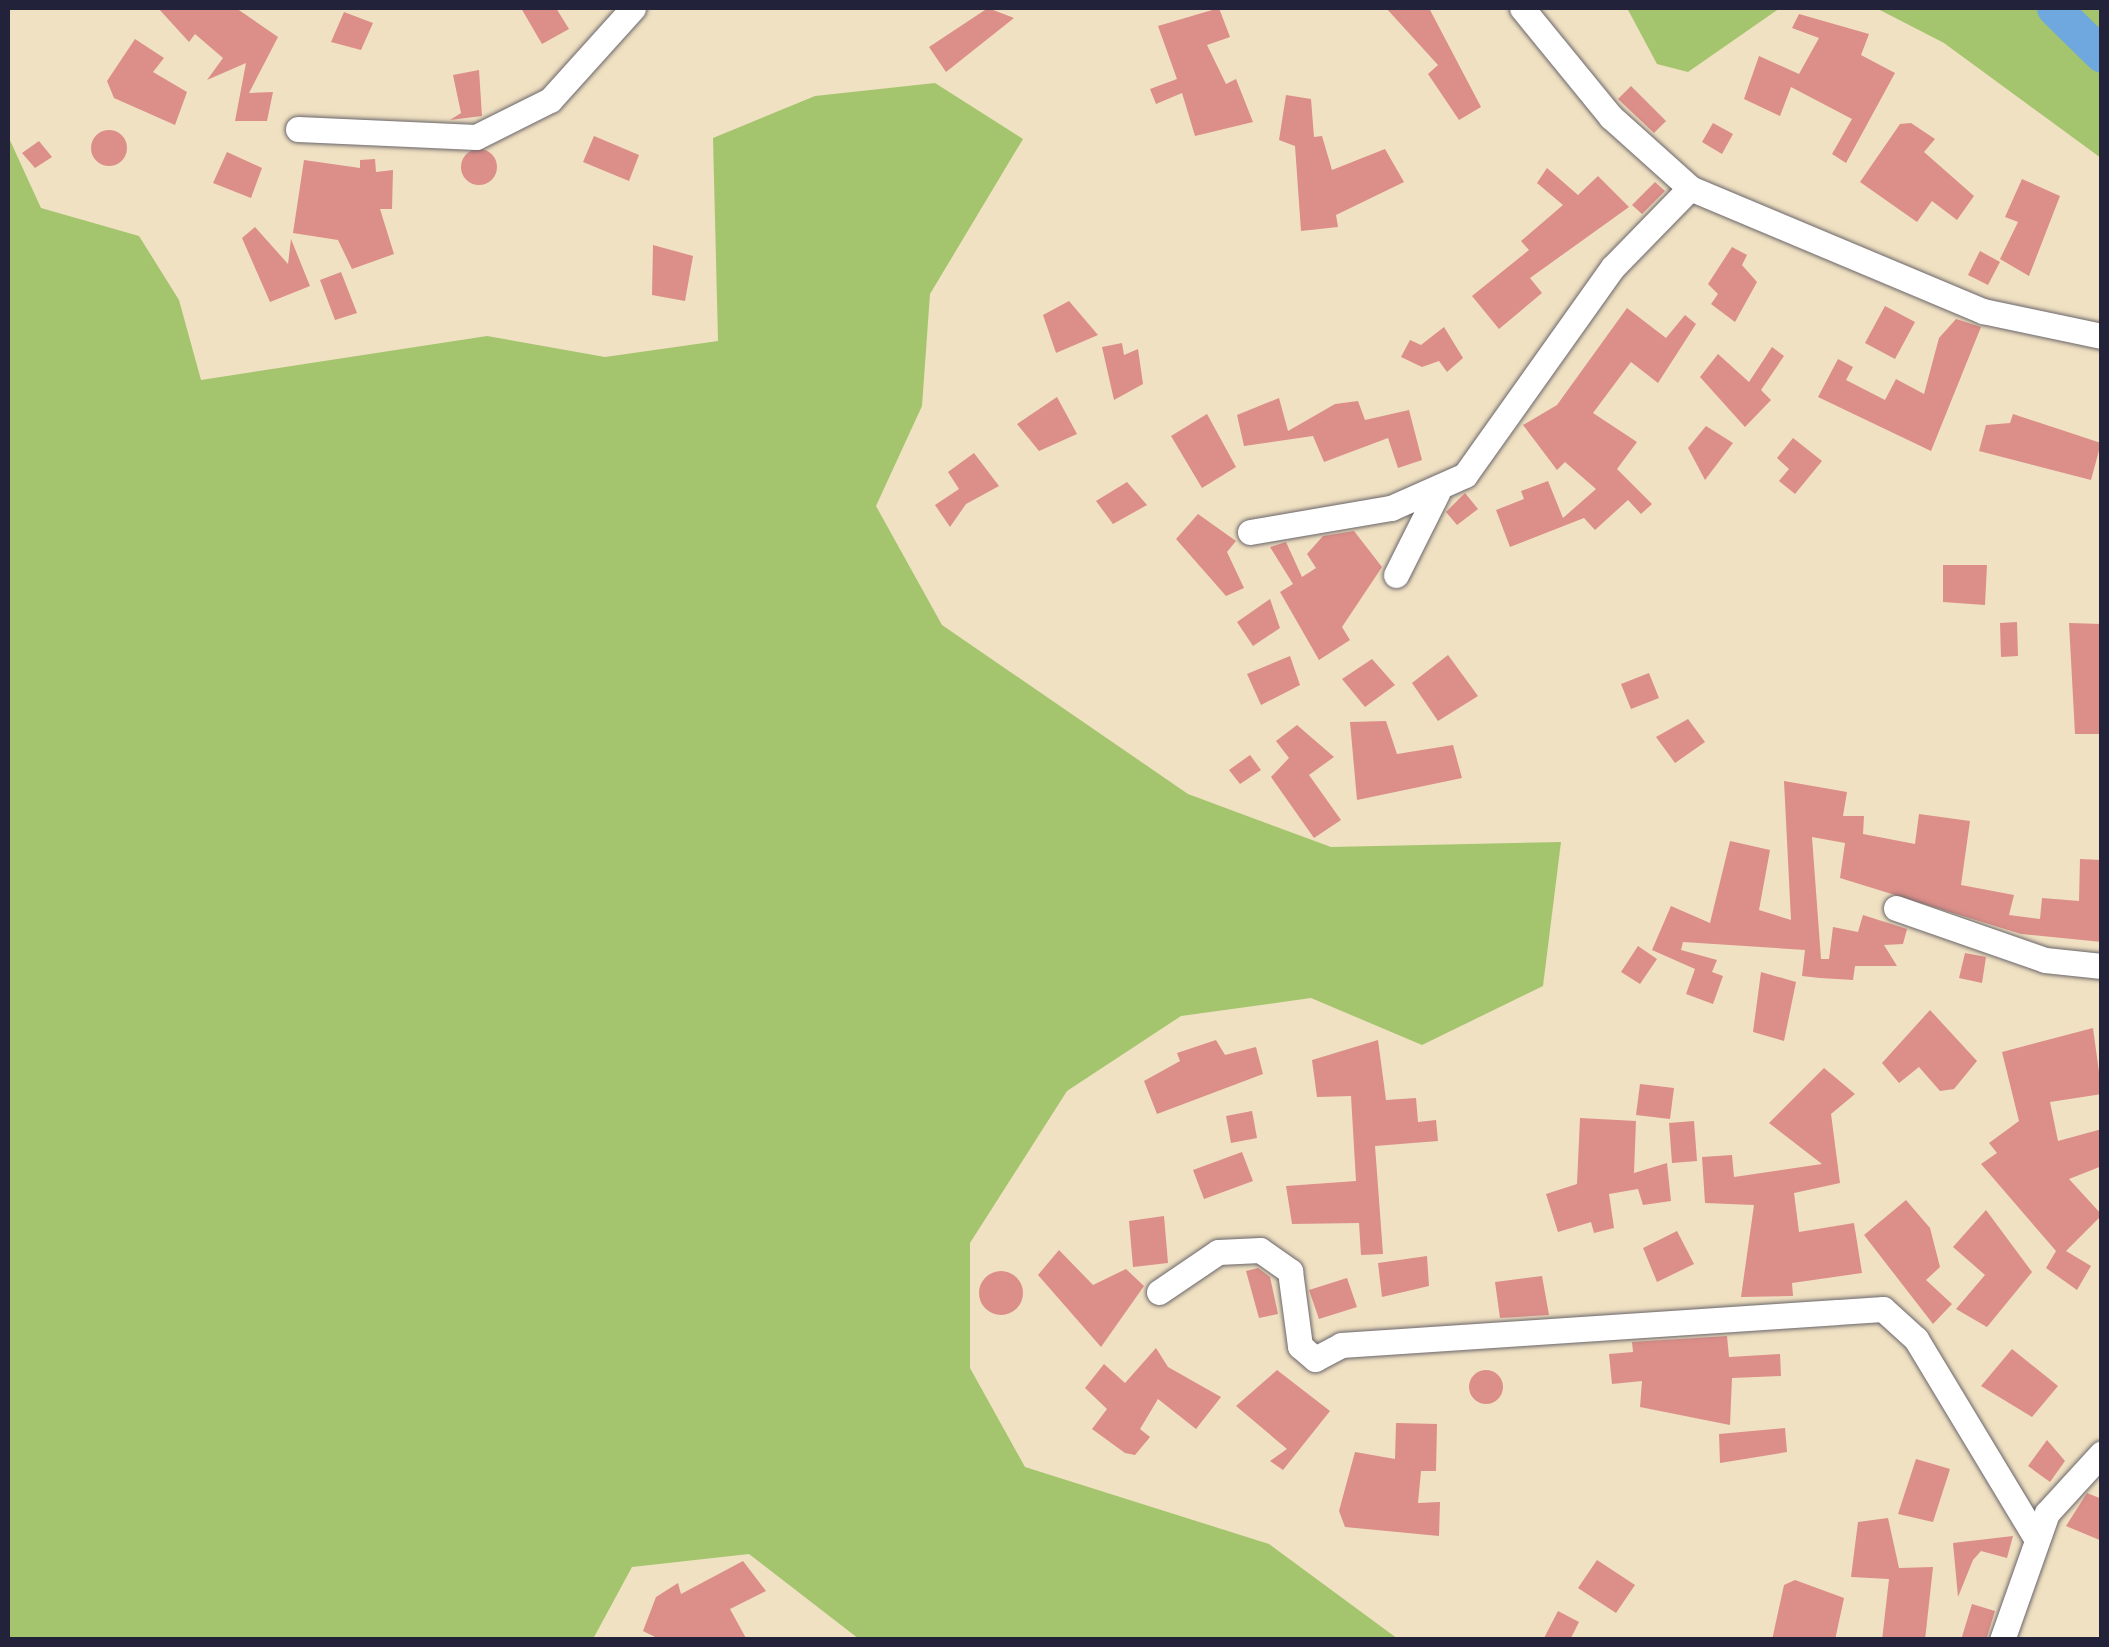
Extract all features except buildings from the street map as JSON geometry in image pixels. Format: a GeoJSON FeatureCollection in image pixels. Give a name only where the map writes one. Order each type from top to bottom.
{"type":"FeatureCollection","features":[{"type":"Feature","properties":{"kind":"street"},"geometry":{"type":"LineString","coordinates":[[298,129],[476,137],[550,100],[633,8]]}},
{"type":"Feature","properties":{"kind":"street"},"geometry":{"type":"LineString","coordinates":[[1522,8],[1611,117],[1690,188],[1953,300],[2102,336]]}},
{"type":"Feature","properties":{"kind":"street"},"geometry":{"type":"LineString","coordinates":[[1250,532],[1437,494],[1466,475],[1614,267],[1690,188]]}},
{"type":"Feature","properties":{"kind":"street"},"geometry":{"type":"LineString","coordinates":[[1396,575],[1437,494]]}},
{"type":"Feature","properties":{"kind":"street"},"geometry":{"type":"LineString","coordinates":[[1896,908],[2045,960],[2102,966]]}},
{"type":"Feature","properties":{"kind":"street"},"geometry":{"type":"LineString","coordinates":[[1159,1292],[1218,1252],[1260,1250],[1290,1272],[1300,1346],[1315,1359],[1341,1345],[1883,1309],[1916,1339],[2035,1536]]}},
{"type":"Feature","properties":{"kind":"street"},"geometry":{"type":"LineString","coordinates":[[2002,1640],[2035,1536],[2102,1453]]}},
{"type":"Feature","properties":{"kind":"green space"},"geometry":{"type":"Polygon","coordinates":[[[1627,8],[1780,8],[1688,72],[1657,64],[1627,8]]]}},
{"type":"Feature","properties":{"kind":"green space"},"geometry":{"type":"Polygon","coordinates":[[[1876,8],[2101,8],[2101,158],[1944,43],[1876,8]]]}},
{"type":"Feature","properties":{"kind":"green space"},"geometry":{"type":"Polygon","coordinates":[[[935,83],[1023,139],[930,294],[922,406],[876,506],[942,625],[1188,794],[1331,847],[1561,842],[1543,986],[1422,1045],[1311,998],[1181,1016],[1067,1091],[970,1243],[970,1368],[1025,1467],[1269,1544],[1398,1639],[859,1639],[749,1554],[632,1567],[593,1639],[8,1639],[8,136],[41,208],[139,236],[179,300],[201,380],[487,336],[605,357],[718,341],[713,138],[815,96],[935,83]]]}},
{"type":"Feature","properties":{"kind":"waterway"},"geometry":{"type":"LineString","coordinates":[[2054,8],[2102,55]]}}]}
